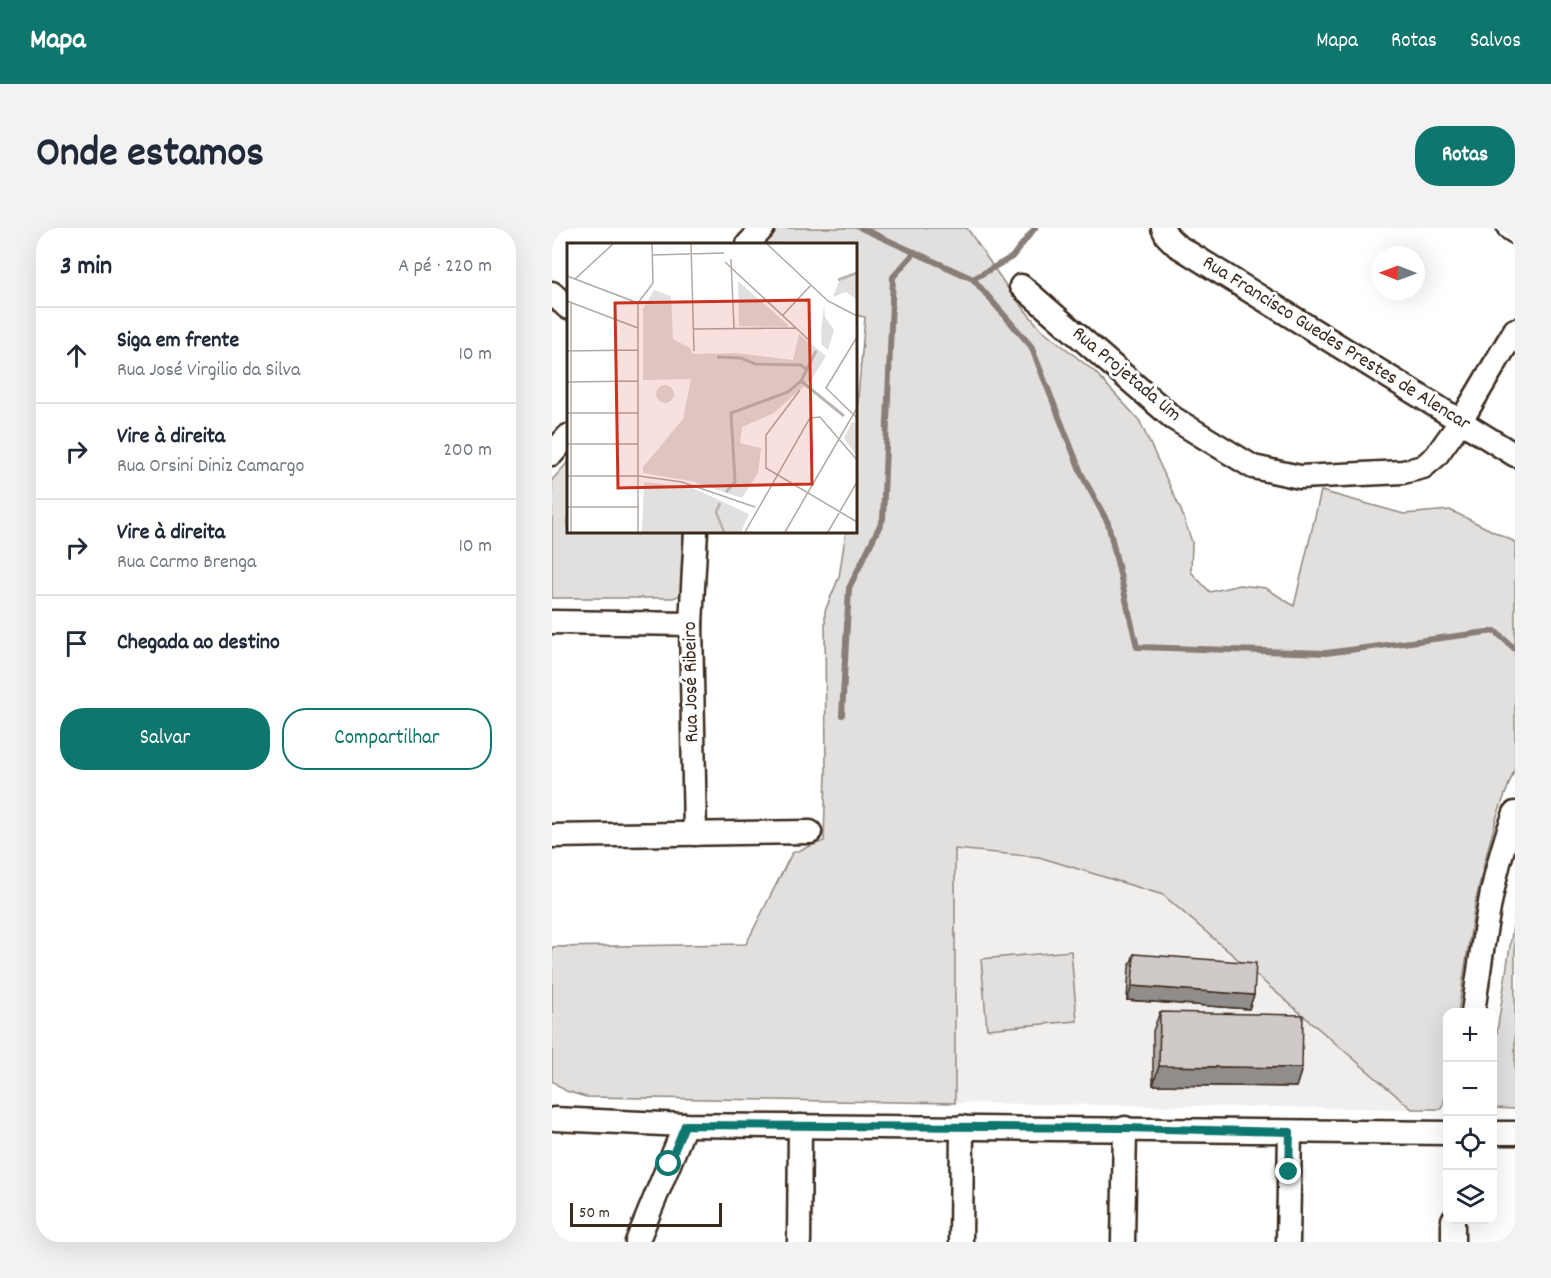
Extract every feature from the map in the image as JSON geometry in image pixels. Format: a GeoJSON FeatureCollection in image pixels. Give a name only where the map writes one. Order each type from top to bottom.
{"type":"FeatureCollection","features":[{"type":"Feature","properties":{"kind":"street"},"geometry":{"type":"LineString","coordinates":[[749,243],[763,228]]}},
{"type":"Feature","properties":{"kind":"street","name":"Rua Francisco Guedes Prestes de Alencar"},"geometry":{"type":"LineString","coordinates":[[1163,228],[1176,245],[1515,455]]}},
{"type":"Feature","properties":{"kind":"street"},"geometry":{"type":"LineString","coordinates":[[1509,228],[1515,232]]}},
{"type":"Feature","properties":{"kind":"street","name":"Rua Projetada Um"},"geometry":{"type":"LineString","coordinates":[[1021,286],[1173,418],[1253,467],[1300,477],[1403,472],[1423,467],[1436,456],[1461,421],[1515,330]]}},
{"type":"Feature","properties":{"kind":"street"},"geometry":{"type":"LineString","coordinates":[[552,293],[567,307]]}},
{"type":"Feature","properties":{"kind":"street"},"geometry":{"type":"LineString","coordinates":[[552,453],[567,437]]}},
{"type":"Feature","properties":{"kind":"street","name":"Rua José Ribeiro"},"geometry":{"type":"LineString","coordinates":[[695,834],[691,624],[696,532]]}},
{"type":"Feature","properties":{"kind":"street"},"geometry":{"type":"LineString","coordinates":[[552,621],[691,624]]}},
{"type":"Feature","properties":{"kind":"street"},"geometry":{"type":"LineString","coordinates":[[1474,1008],[1489,909],[1507,833],[1515,813]]}},
{"type":"Feature","properties":{"kind":"street"},"geometry":{"type":"LineString","coordinates":[[552,836],[810,832]]}},
{"type":"Feature","properties":{"kind":"street"},"geometry":{"type":"LineString","coordinates":[[553,1120],[685,1125],[1443,1133]]}},
{"type":"Feature","properties":{"kind":"street"},"geometry":{"type":"LineString","coordinates":[[637,1242],[685,1125]]}},
{"type":"Feature","properties":{"kind":"street"},"geometry":{"type":"LineString","coordinates":[[799,1242],[800,1126]]}},
{"type":"Feature","properties":{"kind":"street"},"geometry":{"type":"LineString","coordinates":[[961,1242],[962,1127]]}},
{"type":"Feature","properties":{"kind":"street"},"geometry":{"type":"LineString","coordinates":[[1123,1242],[1125,1128]]}},
{"type":"Feature","properties":{"kind":"street"},"geometry":{"type":"LineString","coordinates":[[1288,1242],[1290,1132]]}},
{"type":"Feature","properties":{"kind":"street"},"geometry":{"type":"LineString","coordinates":[[1497,1133],[1515,1133]]}},
{"type":"Feature","properties":{"kind":"street"},"geometry":{"type":"LineString","coordinates":[[1453,1242],[1454,1224]]}},
{"type":"Feature","properties":{"kind":"shaded area"},"geometry":{"type":"Polygon","coordinates":[[[778,228],[967,228],[1011,293],[1039,327],[1095,372],[1139,420],[1181,510],[1192,542],[1191,572],[1210,592],[1239,585],[1266,588],[1294,606],[1321,491],[1404,514],[1450,510],[1515,542],[1515,768],[1497,816],[1485,860],[1475,904],[1459,1008],[1443,1008],[1443,1104],[1441,1109],[1412,1109],[1163,895],[1039,857],[955,849],[955,1103],[586,1097],[566,1091],[552,1081],[552,947],[746,944],[792,853],[824,841],[825,611],[839,577],[846,532],[856,532],[856,420],[865,317],[856,315],[856,243],[765,243],[778,228]]]}},
{"type":"Feature","properties":{"kind":"shaded area"},"geometry":{"type":"Polygon","coordinates":[[[567,463],[567,532],[686,532],[684,587],[681,595],[673,598],[552,598],[552,480],[567,463]]]}},
{"type":"Feature","properties":{"kind":"shaded area"},"geometry":{"type":"Polygon","coordinates":[[[955,849],[1039,857],[1163,895],[1412,1109],[955,1103],[955,849]]]}},
{"type":"Feature","properties":{"kind":"shaded area"},"geometry":{"type":"Polygon","coordinates":[[[1515,913],[1515,1109],[1497,1108],[1497,1032],[1515,913]]]}},
{"type":"Feature","properties":{"kind":"shaded area"},"geometry":{"type":"Polygon","coordinates":[[[1071,951],[1077,1021],[987,1029],[981,959],[1071,951]]]}},
{"type":"Feature","properties":{"kind":"building"},"geometry":{"type":"Polygon","coordinates":[[[1134,954],[1256,963],[1254,995],[1132,986],[1134,954]]]}},
{"type":"Feature","properties":{"kind":"building"},"geometry":{"type":"Polygon","coordinates":[[[1160,1012],[1303,1015],[1302,1068],[1159,1066],[1160,1012]]]}},
{"type":"Feature","properties":{"kind":"waterway"},"geometry":{"type":"LineString","coordinates":[[861,228],[973,279],[1031,346],[1082,475],[1108,523],[1137,647],[1326,653],[1495,631],[1515,649]]}},
{"type":"Feature","properties":{"kind":"waterway"},"geometry":{"type":"LineString","coordinates":[[973,279],[1012,257],[1035,228]]}},
{"type":"Feature","properties":{"kind":"waterway"},"geometry":{"type":"LineString","coordinates":[[842,715],[849,588],[883,519],[893,277],[915,252]]}},
{"type":"Feature","properties":{"kind":"route"},"geometry":{"type":"LineString","coordinates":[[669,1164],[685,1125],[1125,1128],[1290,1132],[1289,1172]]}}]}
